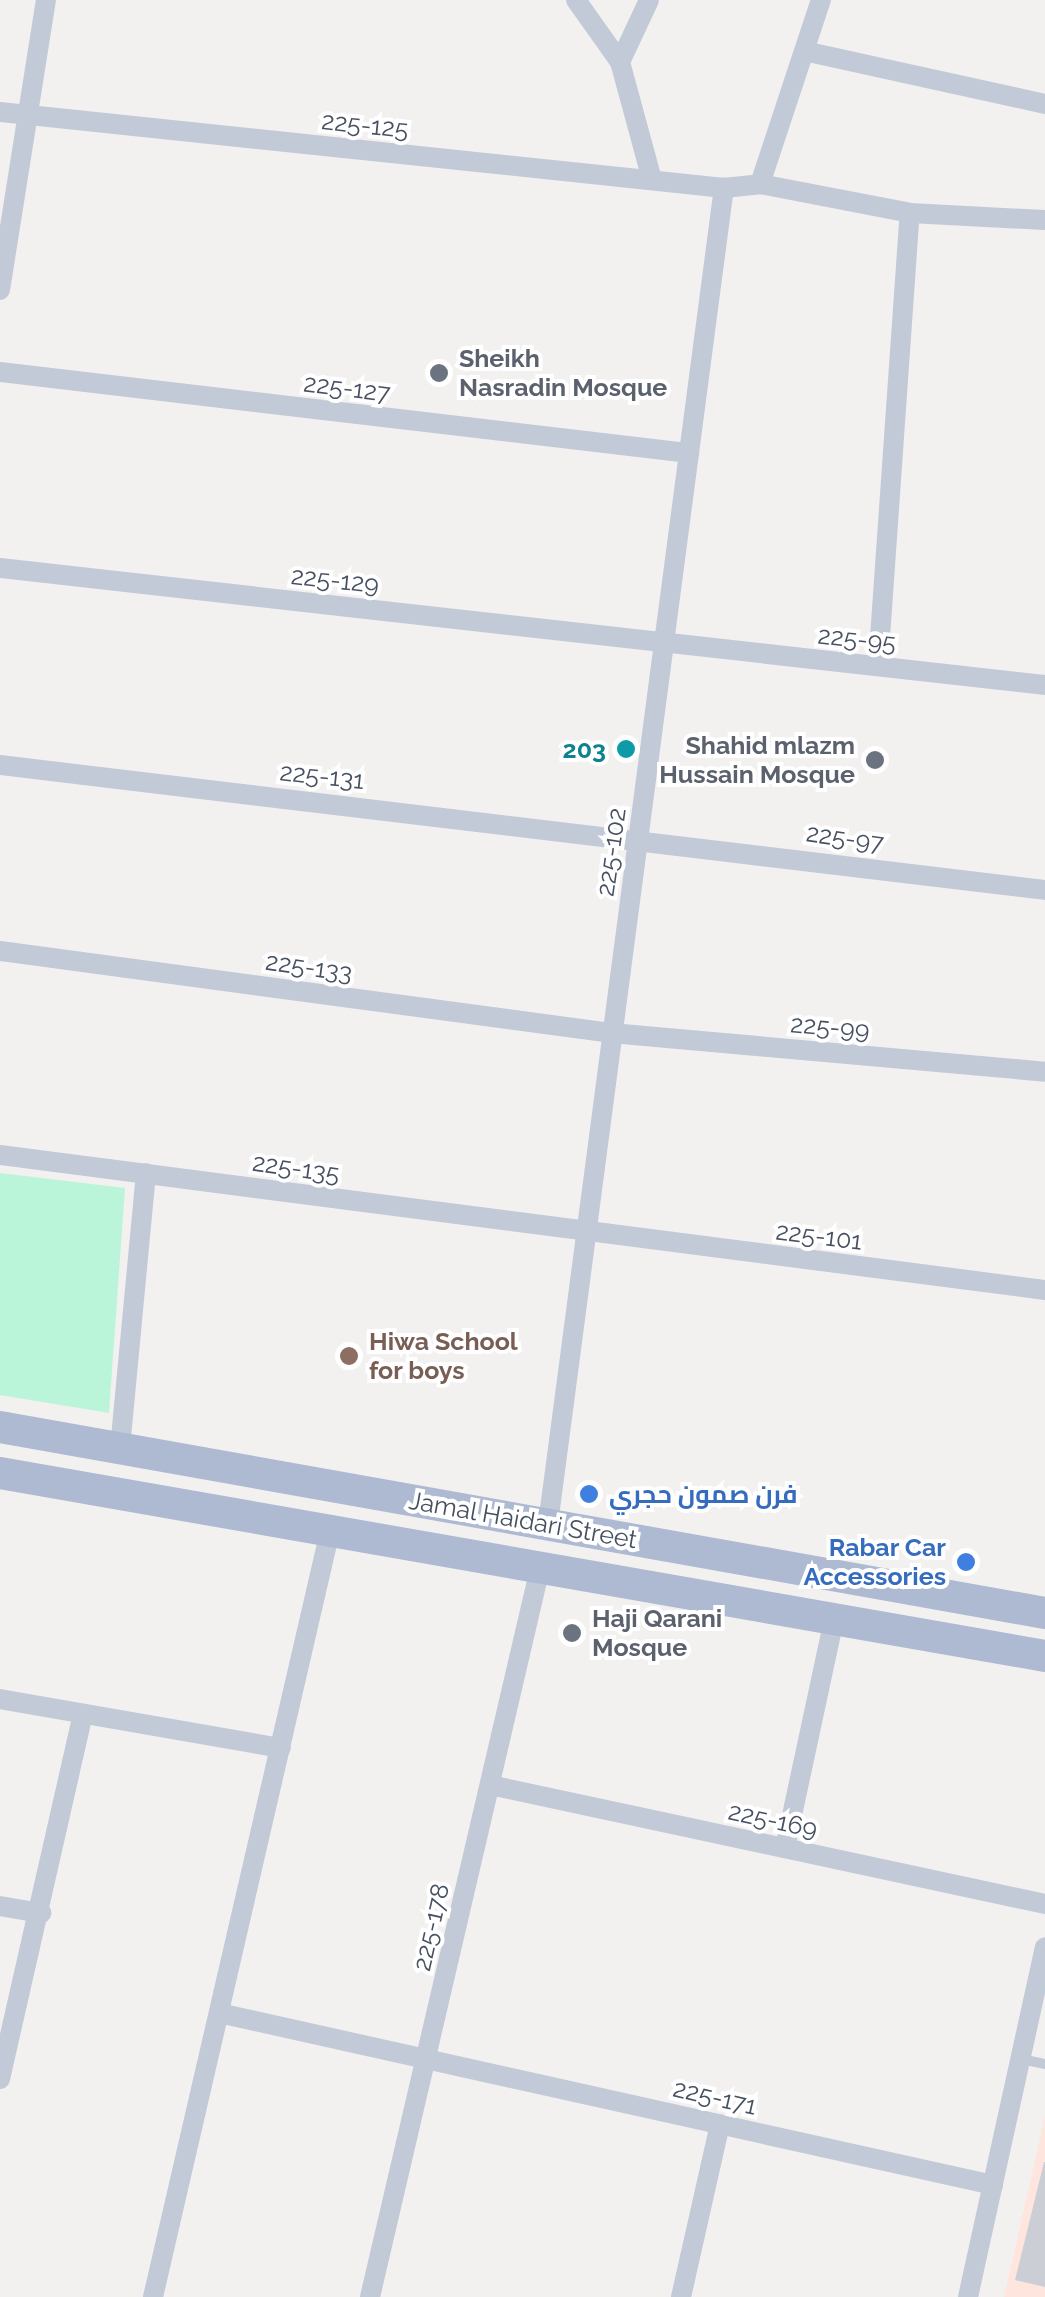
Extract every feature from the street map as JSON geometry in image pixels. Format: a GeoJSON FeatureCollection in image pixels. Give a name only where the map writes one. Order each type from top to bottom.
{"type":"FeatureCollection","features":[{"type":"Feature","properties":{"kind":"main road","name":"Jamal Haidari Street"},"geometry":{"type":"LineString","coordinates":[[0,1427],[1045,1613]]}},
{"type":"Feature","properties":{"kind":"main road"},"geometry":{"type":"LineString","coordinates":[[68,1485],[78,1440]]}},
{"type":"Feature","properties":{"kind":"main road","name":"Jamal Haidari Street"},"geometry":{"type":"LineString","coordinates":[[0,1473],[1045,1656]]}},
{"type":"Feature","properties":{"kind":"street"},"geometry":{"type":"LineString","coordinates":[[0,290],[46,0]]}},
{"type":"Feature","properties":{"kind":"street"},"geometry":{"type":"LineString","coordinates":[[576,0],[620,62],[652,180]]}},
{"type":"Feature","properties":{"kind":"street"},"geometry":{"type":"LineString","coordinates":[[620,62],[649,0]]}},
{"type":"Feature","properties":{"kind":"street"},"geometry":{"type":"LineString","coordinates":[[760,184],[821,0]]}},
{"type":"Feature","properties":{"kind":"street"},"geometry":{"type":"LineString","coordinates":[[804,51],[1045,104]]}},
{"type":"Feature","properties":{"kind":"street","name":"225-125"},"geometry":{"type":"LineString","coordinates":[[0,112],[724,188],[760,184],[910,213],[1045,220]]}},
{"type":"Feature","properties":{"kind":"street","name":"225-102"},"geometry":{"type":"LineString","coordinates":[[548,1524],[724,188]]}},
{"type":"Feature","properties":{"kind":"street"},"geometry":{"type":"LineString","coordinates":[[878,666],[910,213]]}},
{"type":"Feature","properties":{"kind":"street","name":"225-127"},"geometry":{"type":"LineString","coordinates":[[0,372],[689,453]]}},
{"type":"Feature","properties":{"kind":"street","name":"225-129"},"geometry":{"type":"LineString","coordinates":[[0,568],[664,642]]}},
{"type":"Feature","properties":{"kind":"street","name":"225-95"},"geometry":{"type":"LineString","coordinates":[[664,642],[1045,685]]}},
{"type":"Feature","properties":{"kind":"street","name":"225-131"},"geometry":{"type":"LineString","coordinates":[[0,765],[638,836]]}},
{"type":"Feature","properties":{"kind":"street","name":"225-97"},"geometry":{"type":"LineString","coordinates":[[638,836],[1045,890]]}},
{"type":"Feature","properties":{"kind":"street","name":"225-133"},"geometry":{"type":"LineString","coordinates":[[0,952],[612,1033]]}},
{"type":"Feature","properties":{"kind":"street","name":"225-99"},"geometry":{"type":"LineString","coordinates":[[612,1033],[1045,1072]]}},
{"type":"Feature","properties":{"kind":"street","name":"225-135"},"geometry":{"type":"LineString","coordinates":[[0,1155],[586,1232]]}},
{"type":"Feature","properties":{"kind":"street"},"geometry":{"type":"LineString","coordinates":[[120,1448],[146,1173]]}},
{"type":"Feature","properties":{"kind":"street","name":"225-101"},"geometry":{"type":"LineString","coordinates":[[586,1232],[1045,1290]]}},
{"type":"Feature","properties":{"kind":"street"},"geometry":{"type":"LineString","coordinates":[[153,2297],[330,1531]]}},
{"type":"Feature","properties":{"kind":"street","name":"225-178"},"geometry":{"type":"LineString","coordinates":[[370,2297],[540,1568]]}},
{"type":"Feature","properties":{"kind":"street"},"geometry":{"type":"LineString","coordinates":[[784,1848],[834,1620]]}},
{"type":"Feature","properties":{"kind":"street"},"geometry":{"type":"LineString","coordinates":[[0,1699],[281,1748]]}},
{"type":"Feature","properties":{"kind":"street"},"geometry":{"type":"LineString","coordinates":[[0,2079],[41,1913],[83,1714]]}},
{"type":"Feature","properties":{"kind":"street","name":"225-169"},"geometry":{"type":"LineString","coordinates":[[490,1785],[1045,1904]]}},
{"type":"Feature","properties":{"kind":"street"},"geometry":{"type":"LineString","coordinates":[[0,1906],[41,1913]]}},
{"type":"Feature","properties":{"kind":"street"},"geometry":{"type":"LineString","coordinates":[[968,2297],[1045,1947]]}},
{"type":"Feature","properties":{"kind":"street","name":"225-171"},"geometry":{"type":"LineString","coordinates":[[219,2013],[993,2185]]}},
{"type":"Feature","properties":{"kind":"street"},"geometry":{"type":"LineString","coordinates":[[680,2297],[720,2124]]}},
{"type":"Feature","properties":{"kind":"lane"},"geometry":{"type":"LineString","coordinates":[[1021,2058],[1045,2064]]}},
{"type":"Feature","properties":{"kind":"shaded area"},"geometry":{"type":"Polygon","coordinates":[[[1045,2116],[1045,2297],[1004,2297],[1045,2116]]]}},
{"type":"Feature","properties":{"kind":"green space"},"geometry":{"type":"Polygon","coordinates":[[[0,1173],[125,1188],[109,1413],[0,1395],[0,1173]]]}},
{"type":"Feature","properties":{"kind":"building"},"geometry":{"type":"Polygon","coordinates":[[[1045,2162],[1045,2287],[1015,2280],[1045,2162]]]}},
{"type":"Feature","properties":{"kind":"place","name":"Sheikh Nasradin Mosque"},"geometry":{"type":"Point","coordinates":[439,373]}},
{"type":"Feature","properties":{"kind":"place","name":"203"},"geometry":{"type":"Point","coordinates":[626,749]}},
{"type":"Feature","properties":{"kind":"place","name":"Shahid mlazm Hussain Mosque"},"geometry":{"type":"Point","coordinates":[875,760]}},
{"type":"Feature","properties":{"kind":"place","name":"Hiwa School for boys"},"geometry":{"type":"Point","coordinates":[349,1356]}},
{"type":"Feature","properties":{"kind":"place","name":"فرن صمون حجري"},"geometry":{"type":"Point","coordinates":[589,1494]}},
{"type":"Feature","properties":{"kind":"place","name":"Rabar Car Accessories"},"geometry":{"type":"Point","coordinates":[966,1562]}},
{"type":"Feature","properties":{"kind":"place","name":"Haji Qarani Mosque"},"geometry":{"type":"Point","coordinates":[572,1633]}}]}
